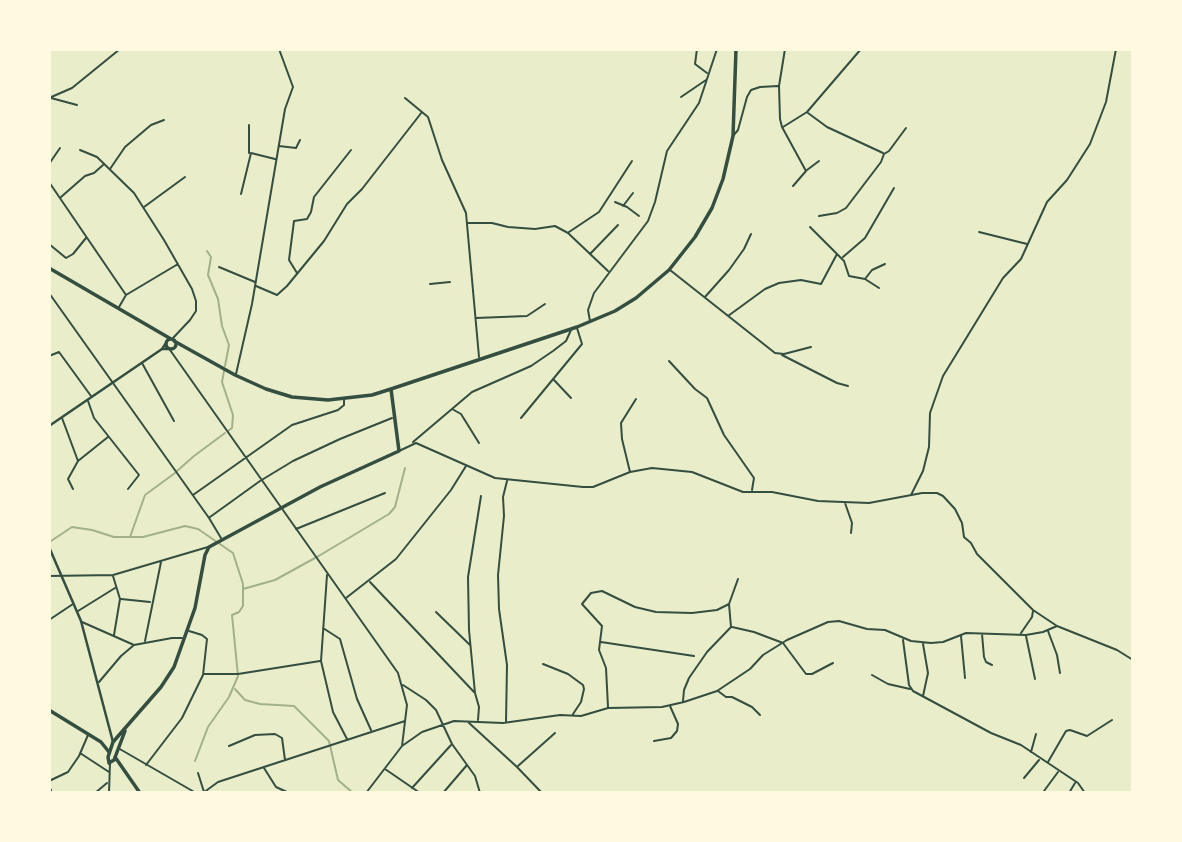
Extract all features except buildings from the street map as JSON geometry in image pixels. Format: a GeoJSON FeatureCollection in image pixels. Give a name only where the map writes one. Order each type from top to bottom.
{"type":"FeatureCollection","features":[{"type":"Feature","properties":{"kind":"main road"},"geometry":{"type":"LineString","coordinates":[[49,268],[163,334],[170,341],[266,389],[292,397],[319,400],[391,389],[590,322],[636,298],[669,270],[695,237],[712,208],[723,179],[733,136],[736,49]]}},
{"type":"Feature","properties":{"kind":"main road"},"geometry":{"type":"LineString","coordinates":[[170,341],[171,348]]}},
{"type":"Feature","properties":{"kind":"main road"},"geometry":{"type":"LineString","coordinates":[[170,341],[171,348]]}},
{"type":"Feature","properties":{"kind":"main road"},"geometry":{"type":"LineString","coordinates":[[171,348],[182,345]]}},
{"type":"Feature","properties":{"kind":"main road"},"geometry":{"type":"LineString","coordinates":[[109,752],[171,673],[186,638],[209,547],[280,508],[398,452],[391,389]]}},
{"type":"Feature","properties":{"kind":"main road"},"geometry":{"type":"LineString","coordinates":[[49,710],[101,743],[109,752],[110,762]]}},
{"type":"Feature","properties":{"kind":"main road"},"geometry":{"type":"LineString","coordinates":[[101,743],[116,743]]}},
{"type":"Feature","properties":{"kind":"main road"},"geometry":{"type":"LineString","coordinates":[[116,743],[115,757],[140,793]]}},
{"type":"Feature","properties":{"kind":"main road"},"geometry":{"type":"LineString","coordinates":[[110,762],[115,757]]}},
{"type":"Feature","properties":{"kind":"main road"},"geometry":{"type":"LineString","coordinates":[[110,762],[121,767]]}},
{"type":"Feature","properties":{"kind":"street"},"geometry":{"type":"LineString","coordinates":[[49,98],[72,88],[120,49]]}},
{"type":"Feature","properties":{"kind":"street"},"geometry":{"type":"LineString","coordinates":[[236,375],[256,284],[285,109],[293,87],[279,49]]}},
{"type":"Feature","properties":{"kind":"street"},"geometry":{"type":"LineString","coordinates":[[697,49],[695,64],[709,75]]}},
{"type":"Feature","properties":{"kind":"street"},"geometry":{"type":"LineString","coordinates":[[590,322],[588,315],[591,299],[608,272],[648,221],[667,150],[699,103],[718,49]]}},
{"type":"Feature","properties":{"kind":"street"},"geometry":{"type":"LineString","coordinates":[[785,49],[779,86],[779,111],[782,127],[806,171]]}},
{"type":"Feature","properties":{"kind":"street"},"geometry":{"type":"LineString","coordinates":[[782,127],[807,112],[861,49]]}},
{"type":"Feature","properties":{"kind":"street"},"geometry":{"type":"LineString","coordinates":[[911,495],[923,471],[929,447],[930,414],[943,376],[1003,278],[1019,262],[1047,202],[1067,180],[1090,144],[1106,102],[1116,49]]}},
{"type":"Feature","properties":{"kind":"street"},"geometry":{"type":"LineString","coordinates":[[681,97],[707,80]]}},
{"type":"Feature","properties":{"kind":"street"},"geometry":{"type":"LineString","coordinates":[[733,136],[738,130],[751,90],[779,86]]}},
{"type":"Feature","properties":{"kind":"street"},"geometry":{"type":"LineString","coordinates":[[49,98],[76,105]]}},
{"type":"Feature","properties":{"kind":"street"},"geometry":{"type":"LineString","coordinates":[[405,98],[428,117],[442,160],[457,188],[466,213],[479,359]]}},
{"type":"Feature","properties":{"kind":"street"},"geometry":{"type":"LineString","coordinates":[[219,267],[277,295],[298,274],[333,228],[347,204],[362,189],[423,111]]}},
{"type":"Feature","properties":{"kind":"street"},"geometry":{"type":"LineString","coordinates":[[807,112],[827,127],[884,154]]}},
{"type":"Feature","properties":{"kind":"street"},"geometry":{"type":"LineString","coordinates":[[110,169],[125,148],[151,125],[164,120]]}},
{"type":"Feature","properties":{"kind":"street"},"geometry":{"type":"LineString","coordinates":[[241,194],[250,154],[249,125]]}},
{"type":"Feature","properties":{"kind":"street"},"geometry":{"type":"LineString","coordinates":[[819,216],[837,213],[846,208],[906,128]]}},
{"type":"Feature","properties":{"kind":"street"},"geometry":{"type":"LineString","coordinates":[[278,146],[296,148],[300,140]]}},
{"type":"Feature","properties":{"kind":"street"},"geometry":{"type":"LineString","coordinates":[[49,164],[60,148]]}},
{"type":"Feature","properties":{"kind":"street"},"geometry":{"type":"LineString","coordinates":[[50,424],[162,349],[192,318],[196,309],[192,289],[134,193],[97,157],[80,150]]}},
{"type":"Feature","properties":{"kind":"street"},"geometry":{"type":"LineString","coordinates":[[298,274],[289,260],[294,221],[307,219],[314,197],[351,150]]}},
{"type":"Feature","properties":{"kind":"street"},"geometry":{"type":"LineString","coordinates":[[250,154],[253,152],[276,160]]}},
{"type":"Feature","properties":{"kind":"street"},"geometry":{"type":"LineString","coordinates":[[568,233],[599,212],[632,161]]}},
{"type":"Feature","properties":{"kind":"street"},"geometry":{"type":"LineString","coordinates":[[793,186],[819,161]]}},
{"type":"Feature","properties":{"kind":"street"},"geometry":{"type":"LineString","coordinates":[[60,198],[75,187],[82,177],[94,173],[104,164]]}},
{"type":"Feature","properties":{"kind":"street"},"geometry":{"type":"LineString","coordinates":[[144,208],[185,177]]}},
{"type":"Feature","properties":{"kind":"street"},"geometry":{"type":"LineString","coordinates":[[49,182],[126,295]]}},
{"type":"Feature","properties":{"kind":"street"},"geometry":{"type":"LineString","coordinates":[[842,258],[866,238],[894,188]]}},
{"type":"Feature","properties":{"kind":"street"},"geometry":{"type":"LineString","coordinates":[[622,207],[633,193]]}},
{"type":"Feature","properties":{"kind":"street"},"geometry":{"type":"LineString","coordinates":[[615,202],[639,216]]}},
{"type":"Feature","properties":{"kind":"street"},"geometry":{"type":"LineString","coordinates":[[467,223],[492,223],[508,228],[536,229],[555,226],[568,233],[608,272]]}},
{"type":"Feature","properties":{"kind":"street"},"geometry":{"type":"LineString","coordinates":[[590,254],[618,225]]}},
{"type":"Feature","properties":{"kind":"street"},"geometry":{"type":"LineString","coordinates":[[810,227],[842,258],[849,276],[865,279],[879,288]]}},
{"type":"Feature","properties":{"kind":"street"},"geometry":{"type":"LineString","coordinates":[[979,232],[1028,244]]}},
{"type":"Feature","properties":{"kind":"street"},"geometry":{"type":"LineString","coordinates":[[705,297],[729,270],[751,234]]}},
{"type":"Feature","properties":{"kind":"street"},"geometry":{"type":"LineString","coordinates":[[49,244],[66,258],[73,254],[87,237]]}},
{"type":"Feature","properties":{"kind":"street"},"geometry":{"type":"LineString","coordinates":[[729,316],[765,289],[779,283],[801,280],[821,284],[837,254]]}},
{"type":"Feature","properties":{"kind":"street"},"geometry":{"type":"LineString","coordinates":[[118,307],[126,295],[178,264]]}},
{"type":"Feature","properties":{"kind":"street"},"geometry":{"type":"LineString","coordinates":[[865,279],[872,270],[885,264]]}},
{"type":"Feature","properties":{"kind":"street"},"geometry":{"type":"LineString","coordinates":[[669,270],[763,345],[848,386]]}},
{"type":"Feature","properties":{"kind":"street"},"geometry":{"type":"LineString","coordinates":[[430,284],[450,282]]}},
{"type":"Feature","properties":{"kind":"street"},"geometry":{"type":"LineString","coordinates":[[49,293],[209,518],[218,540]]}},
{"type":"Feature","properties":{"kind":"street"},"geometry":{"type":"LineString","coordinates":[[49,303],[54,300]]}},
{"type":"Feature","properties":{"kind":"street"},"geometry":{"type":"LineString","coordinates":[[475,318],[527,316],[545,304]]}},
{"type":"Feature","properties":{"kind":"street"},"geometry":{"type":"LineString","coordinates":[[521,418],[582,344],[574,328]]}},
{"type":"Feature","properties":{"kind":"street"},"geometry":{"type":"LineString","coordinates":[[398,452],[413,443],[451,408],[485,385],[541,359],[566,341],[574,328]]}},
{"type":"Feature","properties":{"kind":"street"},"geometry":{"type":"LineString","coordinates":[[781,354],[811,347]]}},
{"type":"Feature","properties":{"kind":"street"},"geometry":{"type":"LineString","coordinates":[[162,349],[171,348],[173,355],[260,481],[392,663],[407,705],[402,746]]}},
{"type":"Feature","properties":{"kind":"street"},"geometry":{"type":"LineString","coordinates":[[49,356],[59,352],[90,398],[94,418],[139,475],[128,489]]}},
{"type":"Feature","properties":{"kind":"street"},"geometry":{"type":"LineString","coordinates":[[669,360],[695,389],[708,398],[724,435],[754,478],[751,492]]}},
{"type":"Feature","properties":{"kind":"street"},"geometry":{"type":"LineString","coordinates":[[142,362],[174,421]]}},
{"type":"Feature","properties":{"kind":"street"},"geometry":{"type":"LineString","coordinates":[[553,379],[571,398]]}},
{"type":"Feature","properties":{"kind":"street"},"geometry":{"type":"LineString","coordinates":[[193,495],[292,425],[342,407],[344,398]]}},
{"type":"Feature","properties":{"kind":"street"},"geometry":{"type":"LineString","coordinates":[[630,472],[621,423],[636,399]]}},
{"type":"Feature","properties":{"kind":"street"},"geometry":{"type":"LineString","coordinates":[[451,408],[461,414],[479,443]]}},
{"type":"Feature","properties":{"kind":"street"},"geometry":{"type":"LineString","coordinates":[[62,417],[78,461]]}},
{"type":"Feature","properties":{"kind":"street"},"geometry":{"type":"LineString","coordinates":[[209,518],[260,481],[316,450],[393,418]]}},
{"type":"Feature","properties":{"kind":"street"},"geometry":{"type":"LineString","coordinates":[[73,489],[68,479],[78,461],[108,436]]}},
{"type":"Feature","properties":{"kind":"street"},"geometry":{"type":"LineString","coordinates":[[413,443],[507,480],[588,487],[630,472],[652,468],[692,472],[721,485],[751,492],[772,492],[818,501],[881,502],[926,492],[937,493],[951,503],[962,523],[964,537],[977,554],[1033,610],[1058,626],[1117,650],[1133,660]]}},
{"type":"Feature","properties":{"kind":"street"},"geometry":{"type":"LineString","coordinates":[[345,599],[396,559],[451,490],[467,465]]}},
{"type":"Feature","properties":{"kind":"street"},"geometry":{"type":"LineString","coordinates":[[506,722],[507,665],[499,609],[498,575],[505,516],[503,497],[507,480]]}},
{"type":"Feature","properties":{"kind":"street"},"geometry":{"type":"LineString","coordinates":[[296,529],[385,493]]}},
{"type":"Feature","properties":{"kind":"street"},"geometry":{"type":"LineString","coordinates":[[478,721],[468,577],[481,496]]}},
{"type":"Feature","properties":{"kind":"street"},"geometry":{"type":"LineString","coordinates":[[844,502],[852,523],[851,533]]}},
{"type":"Feature","properties":{"kind":"street"},"geometry":{"type":"LineString","coordinates":[[49,547],[81,621],[116,743],[146,765],[196,793]]}},
{"type":"Feature","properties":{"kind":"street"},"geometry":{"type":"LineString","coordinates":[[49,577],[113,575],[209,547]]}},
{"type":"Feature","properties":{"kind":"street"},"geometry":{"type":"LineString","coordinates":[[144,642],[161,562]]}},
{"type":"Feature","properties":{"kind":"street"},"geometry":{"type":"LineString","coordinates":[[327,574],[321,661],[333,712],[347,739]]}},
{"type":"Feature","properties":{"kind":"street"},"geometry":{"type":"LineString","coordinates":[[113,575],[120,599],[114,635]]}},
{"type":"Feature","properties":{"kind":"street"},"geometry":{"type":"LineString","coordinates":[[684,702],[683,693],[689,678],[707,652],[731,627],[730,604],[738,579]]}},
{"type":"Feature","properties":{"kind":"street"},"geometry":{"type":"LineString","coordinates":[[369,581],[475,693]]}},
{"type":"Feature","properties":{"kind":"street"},"geometry":{"type":"LineString","coordinates":[[77,612],[116,588]]}},
{"type":"Feature","properties":{"kind":"street"},"geometry":{"type":"LineString","coordinates":[[608,708],[606,668],[599,649],[602,625],[582,604],[595,592],[609,593],[635,607],[656,612],[692,613],[717,610],[730,604]]}},
{"type":"Feature","properties":{"kind":"street"},"geometry":{"type":"LineString","coordinates":[[120,599],[152,603]]}},
{"type":"Feature","properties":{"kind":"street"},"geometry":{"type":"LineString","coordinates":[[49,620],[74,603]]}},
{"type":"Feature","properties":{"kind":"street"},"geometry":{"type":"LineString","coordinates":[[1019,634],[1032,617],[1033,610]]}},
{"type":"Feature","properties":{"kind":"street"},"geometry":{"type":"LineString","coordinates":[[436,612],[471,645]]}},
{"type":"Feature","properties":{"kind":"street"},"geometry":{"type":"LineString","coordinates":[[81,621],[134,645]]}},
{"type":"Feature","properties":{"kind":"street"},"geometry":{"type":"LineString","coordinates":[[366,793],[402,746],[422,732],[454,721],[506,722],[537,717],[587,715],[608,708],[663,708],[718,691],[750,669],[763,655],[820,625],[834,621],[852,623],[867,629],[888,630],[903,639],[922,643],[943,642],[960,635],[982,633],[1026,635],[1058,626]]}},
{"type":"Feature","properties":{"kind":"street"},"geometry":{"type":"LineString","coordinates":[[731,627],[783,643],[806,674],[812,674],[832,663]]}},
{"type":"Feature","properties":{"kind":"street"},"geometry":{"type":"LineString","coordinates":[[322,628],[340,639],[356,699],[372,732]]}},
{"type":"Feature","properties":{"kind":"street"},"geometry":{"type":"LineString","coordinates":[[1047,630],[1057,655],[1060,673]]}},
{"type":"Feature","properties":{"kind":"street"},"geometry":{"type":"LineString","coordinates":[[146,765],[181,718],[203,673],[207,639],[188,631]]}},
{"type":"Feature","properties":{"kind":"street"},"geometry":{"type":"LineString","coordinates":[[982,633],[984,657],[986,662],[992,665]]}},
{"type":"Feature","properties":{"kind":"street"},"geometry":{"type":"LineString","coordinates":[[960,635],[965,678]]}},
{"type":"Feature","properties":{"kind":"street"},"geometry":{"type":"LineString","coordinates":[[1026,635],[1035,679]]}},
{"type":"Feature","properties":{"kind":"street"},"geometry":{"type":"LineString","coordinates":[[99,682],[134,645],[186,638]]}},
{"type":"Feature","properties":{"kind":"street"},"geometry":{"type":"LineString","coordinates":[[903,639],[911,689]]}},
{"type":"Feature","properties":{"kind":"street"},"geometry":{"type":"LineString","coordinates":[[600,642],[694,656]]}},
{"type":"Feature","properties":{"kind":"street"},"geometry":{"type":"LineString","coordinates":[[922,643],[928,673],[923,696]]}},
{"type":"Feature","properties":{"kind":"street"},"geometry":{"type":"LineString","coordinates":[[203,673],[238,673],[321,661]]}},
{"type":"Feature","properties":{"kind":"street"},"geometry":{"type":"LineString","coordinates":[[543,664],[568,674],[583,685],[581,702],[572,715]]}},
{"type":"Feature","properties":{"kind":"street"},"geometry":{"type":"LineString","coordinates":[[872,675],[896,686],[911,689],[991,733],[1021,745],[1076,782],[1085,793]]}},
{"type":"Feature","properties":{"kind":"street"},"geometry":{"type":"LineString","coordinates":[[402,685],[431,704],[452,744],[477,780],[480,793]]}},
{"type":"Feature","properties":{"kind":"street"},"geometry":{"type":"LineString","coordinates":[[718,691],[752,707],[760,715]]}},
{"type":"Feature","properties":{"kind":"street"},"geometry":{"type":"LineString","coordinates":[[654,741],[671,738],[677,731],[678,724],[669,705]]}},
{"type":"Feature","properties":{"kind":"street"},"geometry":{"type":"LineString","coordinates":[[1048,763],[1066,731],[1087,736],[1112,720]]}},
{"type":"Feature","properties":{"kind":"street"},"geometry":{"type":"LineString","coordinates":[[198,773],[204,792],[218,782],[263,766],[405,721]]}},
{"type":"Feature","properties":{"kind":"street"},"geometry":{"type":"LineString","coordinates":[[468,721],[542,793]]}},
{"type":"Feature","properties":{"kind":"street"},"geometry":{"type":"LineString","coordinates":[[517,767],[555,733]]}},
{"type":"Feature","properties":{"kind":"street"},"geometry":{"type":"LineString","coordinates":[[52,793],[49,783],[68,772],[88,734]]}},
{"type":"Feature","properties":{"kind":"street"},"geometry":{"type":"LineString","coordinates":[[229,746],[255,735],[275,734],[282,738],[285,760]]}},
{"type":"Feature","properties":{"kind":"street"},"geometry":{"type":"LineString","coordinates":[[1031,753],[1036,734]]}},
{"type":"Feature","properties":{"kind":"street"},"geometry":{"type":"LineString","coordinates":[[412,788],[452,744]]}},
{"type":"Feature","properties":{"kind":"street"},"geometry":{"type":"LineString","coordinates":[[80,753],[109,772]]}},
{"type":"Feature","properties":{"kind":"street"},"geometry":{"type":"LineString","coordinates":[[1024,778],[1040,759]]}},
{"type":"Feature","properties":{"kind":"street"},"geometry":{"type":"LineString","coordinates":[[101,768],[110,762]]}},
{"type":"Feature","properties":{"kind":"street"},"geometry":{"type":"LineString","coordinates":[[109,793],[110,762]]}},
{"type":"Feature","properties":{"kind":"street"},"geometry":{"type":"LineString","coordinates":[[443,793],[467,765]]}},
{"type":"Feature","properties":{"kind":"street"},"geometry":{"type":"LineString","coordinates":[[263,766],[276,787],[289,793]]}},
{"type":"Feature","properties":{"kind":"street"},"geometry":{"type":"LineString","coordinates":[[384,769],[420,793]]}},
{"type":"Feature","properties":{"kind":"street"},"geometry":{"type":"LineString","coordinates":[[1044,791],[1059,771]]}},
{"type":"Feature","properties":{"kind":"street"},"geometry":{"type":"LineString","coordinates":[[95,793],[108,782]]}},
{"type":"Feature","properties":{"kind":"street"},"geometry":{"type":"LineString","coordinates":[[1069,793],[1076,782]]}},
{"type":"Feature","properties":{"kind":"waterway"},"geometry":{"type":"LineString","coordinates":[[207,251],[211,257],[208,275],[218,299],[222,326],[229,345],[225,366]]}},
{"type":"Feature","properties":{"kind":"waterway"},"geometry":{"type":"LineString","coordinates":[[224,371],[222,382],[233,415],[232,428],[228,431]]}},
{"type":"Feature","properties":{"kind":"waterway"},"geometry":{"type":"LineString","coordinates":[[177,471],[225,433]]}},
{"type":"Feature","properties":{"kind":"waterway"},"geometry":{"type":"LineString","coordinates":[[317,557],[389,514],[395,507],[405,468]]}},
{"type":"Feature","properties":{"kind":"waterway"},"geometry":{"type":"LineString","coordinates":[[130,537],[145,495],[175,473]]}},
{"type":"Feature","properties":{"kind":"waterway"},"geometry":{"type":"LineString","coordinates":[[51,541],[72,527],[114,537],[143,537],[185,526],[198,529],[233,553],[243,584],[243,606],[239,612],[232,615],[238,676],[229,697],[208,727],[195,761]]}},
{"type":"Feature","properties":{"kind":"waterway"},"geometry":{"type":"LineString","coordinates":[[243,589],[275,580],[315,558]]}},
{"type":"Feature","properties":{"kind":"waterway"},"geometry":{"type":"LineString","coordinates":[[235,689],[245,700],[260,704],[294,706],[329,741],[338,780],[353,793]]}}]}
